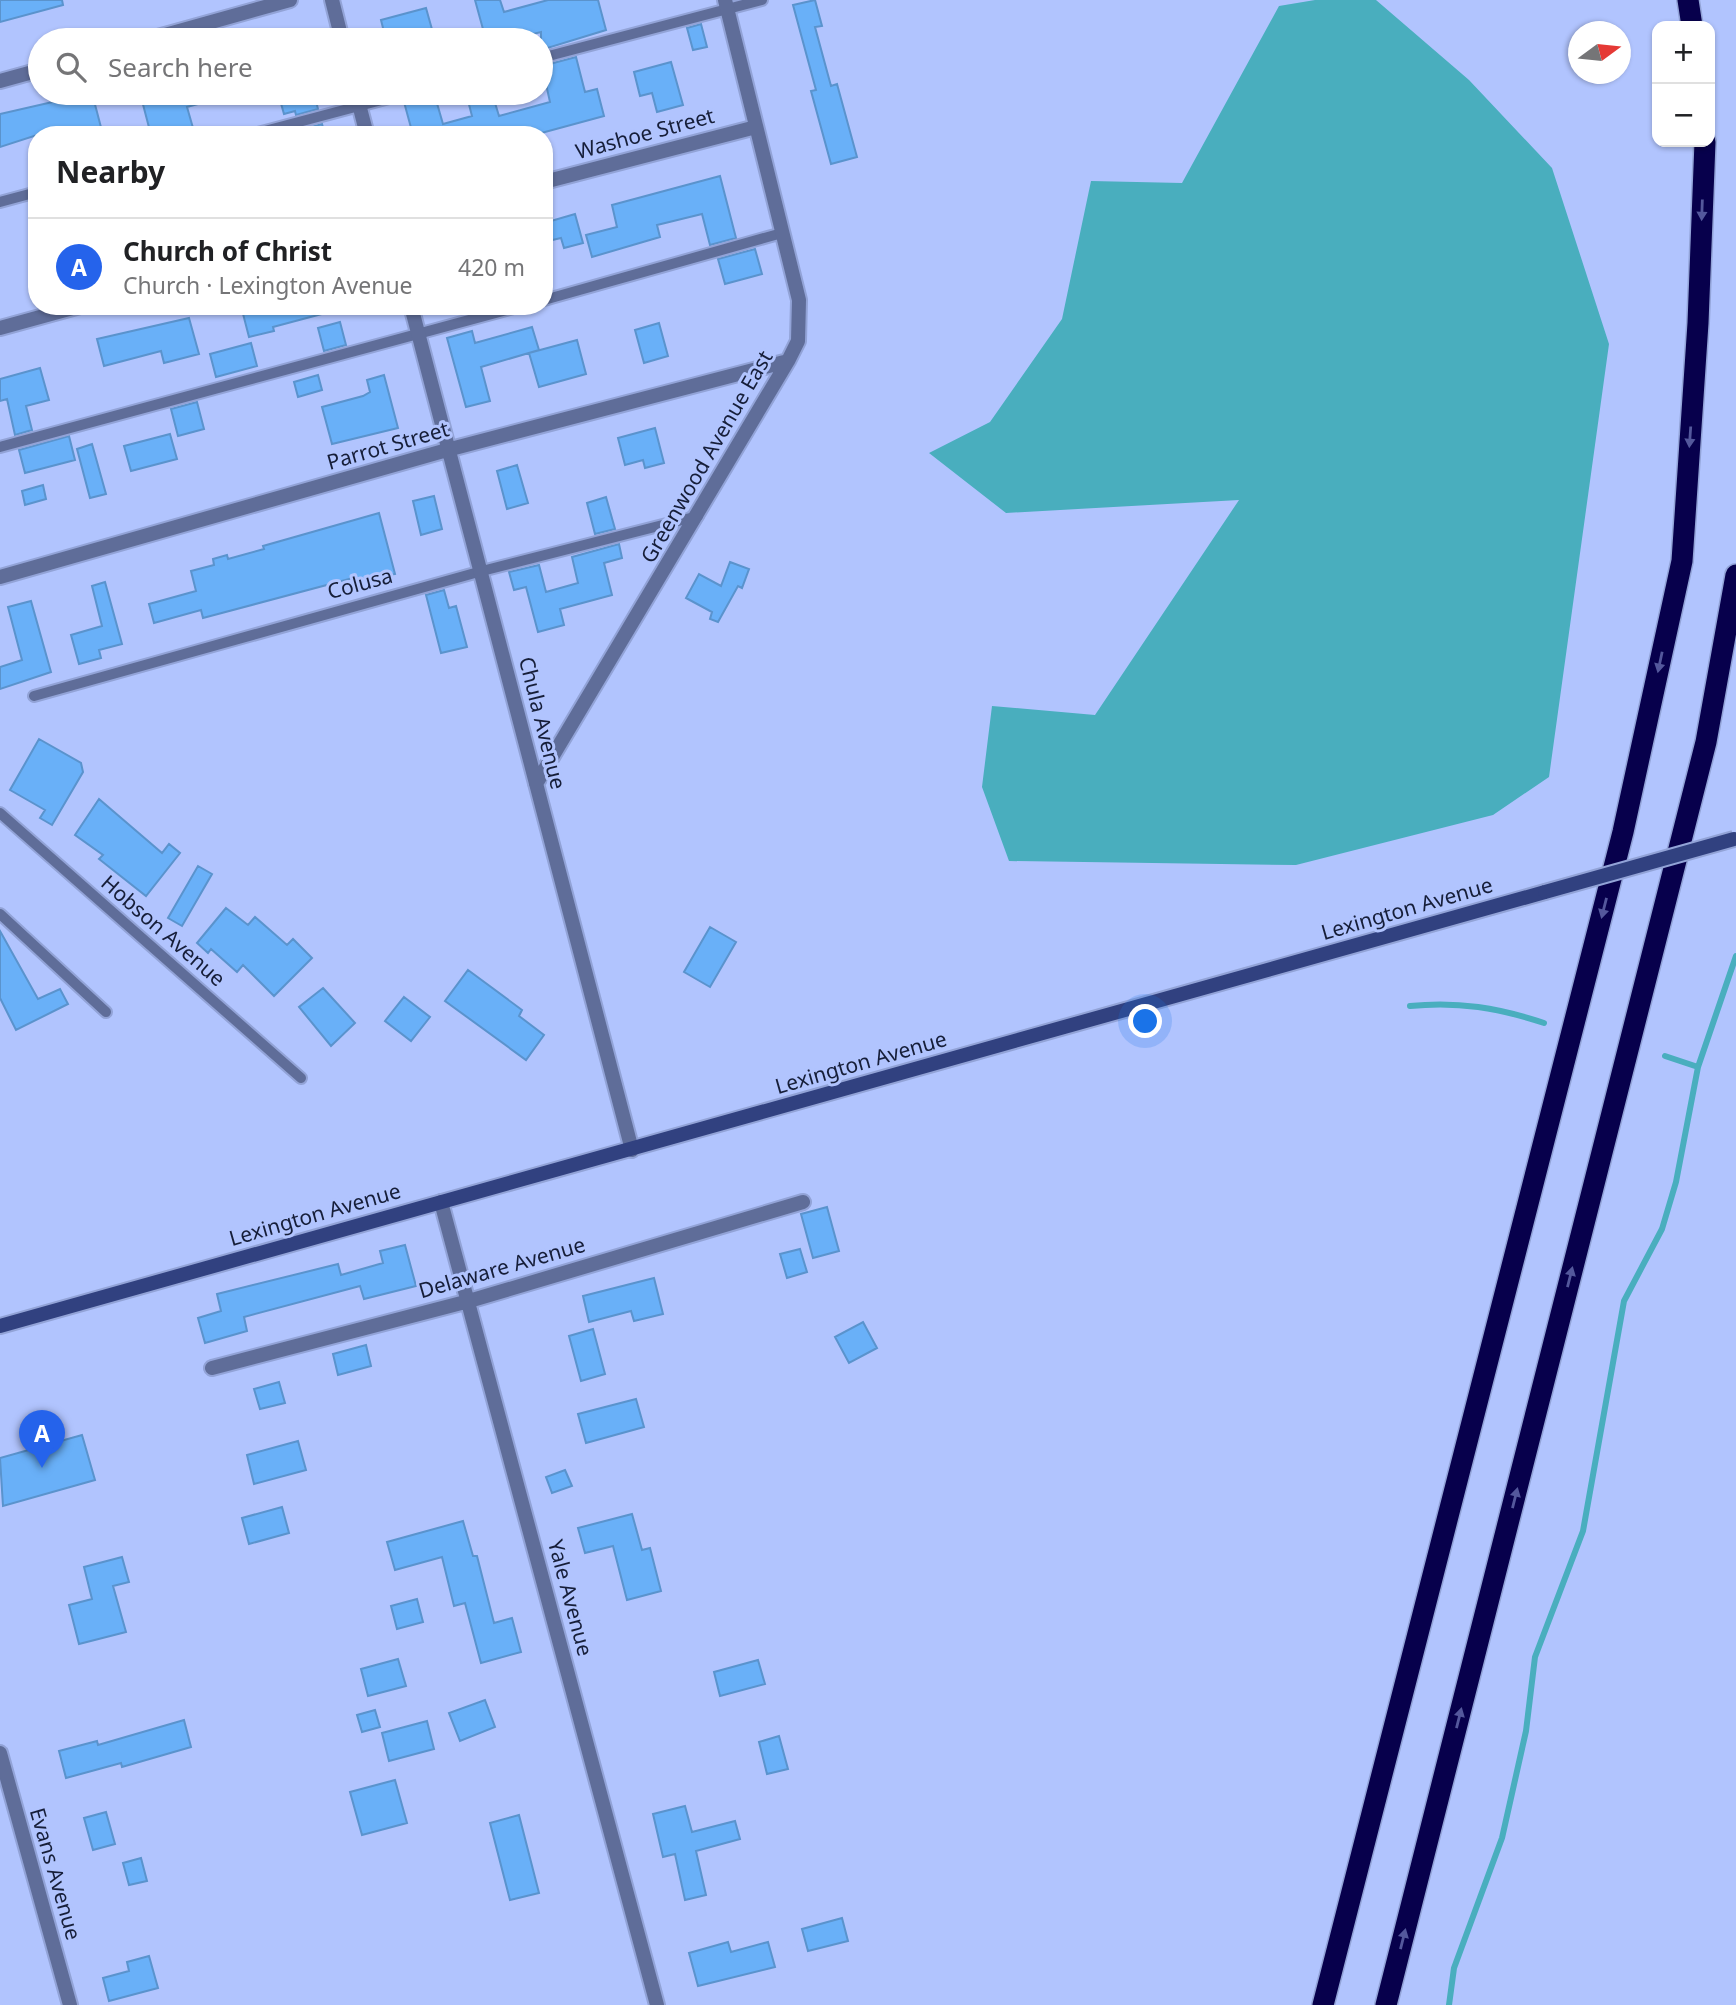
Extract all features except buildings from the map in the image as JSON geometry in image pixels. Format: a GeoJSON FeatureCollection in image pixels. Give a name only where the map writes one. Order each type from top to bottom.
{"type":"FeatureCollection","features":[{"type":"Feature","properties":{"kind":"highway"},"geometry":{"type":"LineString","coordinates":[[1688,0],[1691,21]]}},
{"type":"Feature","properties":{"kind":"highway"},"geometry":{"type":"LineString","coordinates":[[1324,2005],[1623,832],[1682,561],[1698,323],[1705,147]]}},
{"type":"Feature","properties":{"kind":"highway"},"geometry":{"type":"LineString","coordinates":[[1386,2005],[1706,742],[1736,575]]}},
{"type":"Feature","properties":{"kind":"street"},"geometry":{"type":"LineString","coordinates":[[190,28],[290,0]]}},
{"type":"Feature","properties":{"kind":"street"},"geometry":{"type":"LineString","coordinates":[[332,0],[339,28]]}},
{"type":"Feature","properties":{"kind":"street","name":"Greenwood Avenue East"},"geometry":{"type":"LineString","coordinates":[[536,785],[698,516],[798,341],[799,300],[726,5]]}},
{"type":"Feature","properties":{"kind":"street"},"geometry":{"type":"LineString","coordinates":[[0,81],[28,73]]}},
{"type":"Feature","properties":{"kind":"street"},"geometry":{"type":"LineString","coordinates":[[360,105],[365,126]]}},
{"type":"Feature","properties":{"kind":"street","name":"Washoe Street"},"geometry":{"type":"LineString","coordinates":[[553,180],[755,127]]}},
{"type":"Feature","properties":{"kind":"street"},"geometry":{"type":"LineString","coordinates":[[0,328],[47,315]]}},
{"type":"Feature","properties":{"kind":"street","name":"Chula Avenue"},"geometry":{"type":"LineString","coordinates":[[413,315],[632,1150]]}},
{"type":"Feature","properties":{"kind":"street","name":"Parrot Street"},"geometry":{"type":"LineString","coordinates":[[0,577],[447,450],[788,361]]}},
{"type":"Feature","properties":{"kind":"street","name":"Lexington Avenue"},"geometry":{"type":"LineString","coordinates":[[0,1325],[1735,839]]}},
{"type":"Feature","properties":{"kind":"street","name":"Yale Avenue"},"geometry":{"type":"LineString","coordinates":[[440,1202],[469,1301],[657,2005]]}},
{"type":"Feature","properties":{"kind":"street","name":"Delaware Avenue"},"geometry":{"type":"LineString","coordinates":[[212,1368],[469,1301],[803,1202]]}},
{"type":"Feature","properties":{"kind":"street","name":"Evans Avenue"},"geometry":{"type":"LineString","coordinates":[[0,1753],[70,2005]]}},
{"type":"Feature","properties":{"kind":"lane"},"geometry":{"type":"LineString","coordinates":[[553,55],[726,5],[762,0]]}},
{"type":"Feature","properties":{"kind":"lane"},"geometry":{"type":"LineString","coordinates":[[277,126],[340,105]]}},
{"type":"Feature","properties":{"kind":"lane"},"geometry":{"type":"LineString","coordinates":[[0,202],[28,194]]}},
{"type":"Feature","properties":{"kind":"lane"},"geometry":{"type":"LineString","coordinates":[[553,297],[782,233]]}},
{"type":"Feature","properties":{"kind":"lane"},"geometry":{"type":"LineString","coordinates":[[0,447],[490,315]]}},
{"type":"Feature","properties":{"kind":"lane","name":"Colusa"},"geometry":{"type":"LineString","coordinates":[[34,696],[482,571],[698,516]]}},
{"type":"Feature","properties":{"kind":"lane","name":"Hobson Avenue"},"geometry":{"type":"LineString","coordinates":[[0,813],[301,1078]]}},
{"type":"Feature","properties":{"kind":"lane"},"geometry":{"type":"LineString","coordinates":[[0,914],[106,1012]]}},
{"type":"Feature","properties":{"kind":"shaded area"},"geometry":{"type":"Polygon","coordinates":[[[1315,0],[1376,0],[1469,80],[1552,168],[1609,344],[1549,777],[1493,815],[1296,865],[1009,861],[982,787],[992,706],[1095,715],[1239,500],[1006,513],[929,453],[990,422],[1062,319],[1091,181],[1182,183],[1279,6],[1315,0]]]}},
{"type":"Feature","properties":{"kind":"waterway"},"geometry":{"type":"LineString","coordinates":[[1449,2005],[1454,1968],[1502,1838],[1526,1731],[1535,1657],[1583,1531],[1624,1301],[1662,1229],[1676,1182],[1698,1067],[1736,956]]}},
{"type":"Feature","properties":{"kind":"waterway"},"geometry":{"type":"LineString","coordinates":[[1410,1006],[1445,1004],[1478,1007],[1544,1023]]}},
{"type":"Feature","properties":{"kind":"waterway"},"geometry":{"type":"LineString","coordinates":[[1665,1056],[1698,1067]]}},
{"type":"Feature","properties":{"kind":"place","name":"Church of Christ"},"geometry":{"type":"Point","coordinates":[42,1468]}}]}
